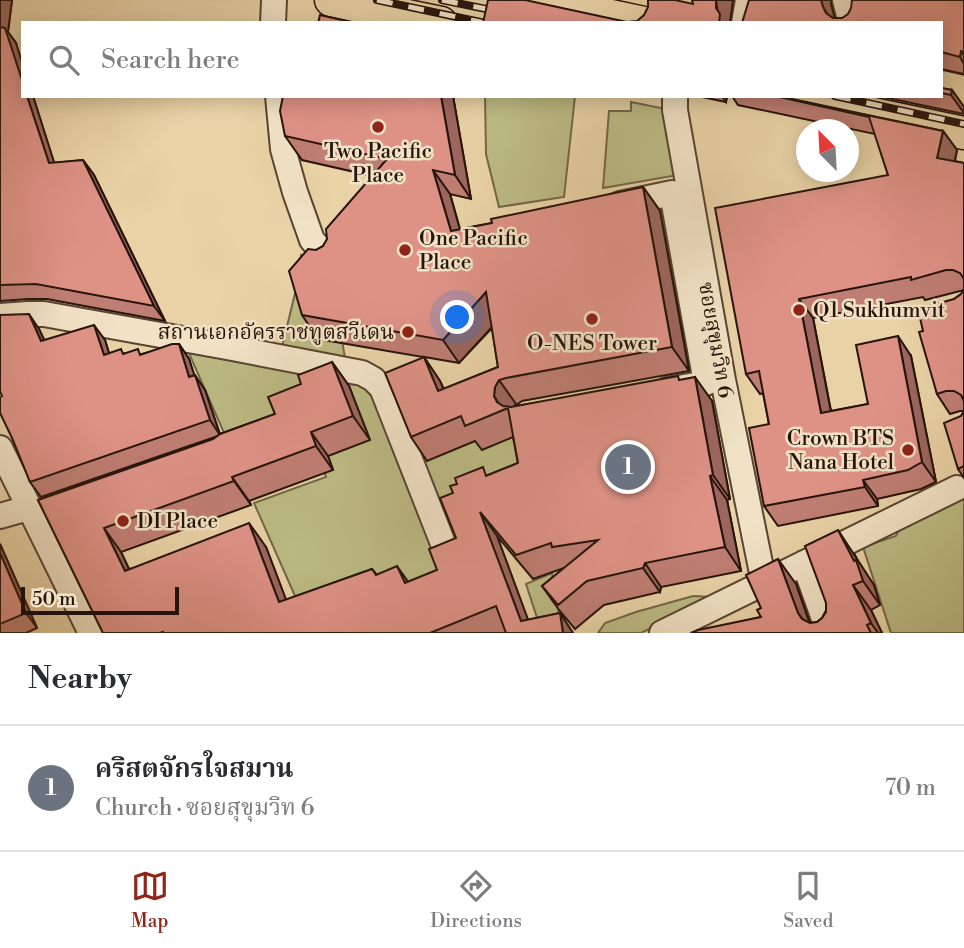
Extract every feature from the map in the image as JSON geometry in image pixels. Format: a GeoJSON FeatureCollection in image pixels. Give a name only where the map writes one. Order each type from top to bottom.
{"type":"FeatureCollection","features":[{"type":"Feature","properties":{"kind":"main road"},"geometry":{"type":"LineString","coordinates":[[331,0],[431,21]]}},
{"type":"Feature","properties":{"kind":"main road"},"geometry":{"type":"LineString","coordinates":[[537,0],[635,21]]}},
{"type":"Feature","properties":{"kind":"main road"},"geometry":{"type":"LineString","coordinates":[[943,87],[964,92]]}},
{"type":"Feature","properties":{"kind":"main road"},"geometry":{"type":"LineString","coordinates":[[796,98],[964,134]]}},
{"type":"Feature","properties":{"kind":"street"},"geometry":{"type":"LineString","coordinates":[[273,21],[274,0]]}},
{"type":"Feature","properties":{"kind":"street"},"geometry":{"type":"LineString","coordinates":[[744,21],[748,0]]}},
{"type":"Feature","properties":{"kind":"street"},"geometry":{"type":"LineString","coordinates":[[845,0],[850,21]]}},
{"type":"Feature","properties":{"kind":"street"},"geometry":{"type":"LineString","coordinates":[[278,98],[283,149],[295,192],[312,240],[330,259]]}},
{"type":"Feature","properties":{"kind":"street","name":"ซอยสุขุมวิท 6"},"geometry":{"type":"LineString","coordinates":[[675,98],[715,382],[764,583]]}},
{"type":"Feature","properties":{"kind":"street"},"geometry":{"type":"LineString","coordinates":[[599,208],[672,193],[715,382],[641,394]]}},
{"type":"Feature","properties":{"kind":"street"},"geometry":{"type":"LineString","coordinates":[[0,316],[44,314],[362,373],[373,379],[386,396],[442,541]]}},
{"type":"Feature","properties":{"kind":"street"},"geometry":{"type":"LineString","coordinates":[[0,448],[90,633]]}},
{"type":"Feature","properties":{"kind":"street"},"geometry":{"type":"LineString","coordinates":[[662,633],[957,488]]}},
{"type":"Feature","properties":{"kind":"street"},"geometry":{"type":"LineString","coordinates":[[0,516],[58,507]]}},
{"type":"Feature","properties":{"kind":"street"},"geometry":{"type":"LineString","coordinates":[[804,564],[830,633]]}},
{"type":"Feature","properties":{"kind":"shaded area"},"geometry":{"type":"Polygon","coordinates":[[[485,98],[575,98],[564,197],[499,207],[486,154],[485,98]]]}},
{"type":"Feature","properties":{"kind":"shaded area"},"geometry":{"type":"Polygon","coordinates":[[[631,102],[666,109],[678,175],[603,188],[609,111],[631,111],[631,102]]]}},
{"type":"Feature","properties":{"kind":"shaded area"},"geometry":{"type":"Polygon","coordinates":[[[301,255],[331,276],[345,358],[282,347],[298,281],[301,255]]]}},
{"type":"Feature","properties":{"kind":"shaded area"},"geometry":{"type":"Polygon","coordinates":[[[188,351],[370,386],[443,571],[306,621],[254,503],[326,477],[313,440],[239,467],[188,351]]]}},
{"type":"Feature","properties":{"kind":"shaded area"},"geometry":{"type":"Polygon","coordinates":[[[515,413],[529,486],[440,519],[412,447],[515,413]]]}},
{"type":"Feature","properties":{"kind":"shaded area"},"geometry":{"type":"Polygon","coordinates":[[[964,496],[964,633],[891,633],[863,547],[896,536],[900,527],[964,496]]]}},
{"type":"Feature","properties":{"kind":"shaded area"},"geometry":{"type":"Polygon","coordinates":[[[552,573],[562,633],[542,633],[526,584],[552,573]]]}},
{"type":"Feature","properties":{"kind":"shaded area"},"geometry":{"type":"Polygon","coordinates":[[[693,596],[715,597],[641,633],[598,633],[605,623],[693,596]]]}},
{"type":"Feature","properties":{"kind":"building"},"geometry":{"type":"Polygon","coordinates":[[[488,0],[525,0],[622,21],[483,21],[488,0]]]}},
{"type":"Feature","properties":{"kind":"building"},"geometry":{"type":"Polygon","coordinates":[[[648,0],[675,0],[693,4],[692,0],[716,0],[716,8],[720,14],[719,21],[637,21],[644,15],[648,0]]]}},
{"type":"Feature","properties":{"kind":"building"},"geometry":{"type":"Polygon","coordinates":[[[749,0],[821,0],[826,13],[833,18],[842,18],[848,14],[852,0],[964,0],[964,52],[961,51],[960,57],[943,53],[943,21],[743,21],[749,0]]]}},
{"type":"Feature","properties":{"kind":"building"},"geometry":{"type":"Polygon","coordinates":[[[320,15],[346,21],[318,21],[320,15]]]}},
{"type":"Feature","properties":{"kind":"building"},"geometry":{"type":"Polygon","coordinates":[[[0,27],[5,28],[21,77],[21,98],[28,98],[49,163],[83,160],[154,306],[36,284],[0,285],[0,27]]]}},
{"type":"Feature","properties":{"kind":"building"},"geometry":{"type":"Polygon","coordinates":[[[943,88],[952,90],[951,95],[943,93],[943,88]]]}},
{"type":"Feature","properties":{"kind":"building"},"geometry":{"type":"Polygon","coordinates":[[[283,98],[441,98],[455,175],[433,170],[451,231],[492,223],[491,219],[643,187],[672,347],[506,378],[499,380],[494,396],[503,406],[511,407],[678,376],[679,380],[695,377],[713,475],[710,476],[725,547],[645,563],[643,568],[587,581],[558,605],[542,586],[598,540],[552,547],[551,543],[516,555],[480,512],[521,621],[560,613],[563,633],[506,633],[496,606],[430,633],[103,633],[38,500],[213,439],[275,414],[268,397],[301,384],[298,375],[332,362],[353,416],[311,432],[316,446],[232,477],[234,481],[104,528],[125,571],[249,523],[279,602],[372,569],[376,575],[397,566],[405,583],[437,570],[429,549],[456,538],[440,498],[453,493],[450,486],[457,484],[455,478],[483,467],[486,476],[518,463],[508,408],[465,426],[461,416],[411,437],[385,373],[424,357],[438,391],[498,367],[486,292],[443,340],[302,315],[289,271],[308,249],[316,250],[323,246],[327,239],[326,229],[387,159],[285,136],[280,111],[283,98]]]}},
{"type":"Feature","properties":{"kind":"building"},"geometry":{"type":"Polygon","coordinates":[[[784,98],[943,131],[937,158],[964,163],[964,279],[960,273],[946,270],[911,280],[911,277],[799,299],[821,413],[868,404],[856,345],[898,336],[922,462],[908,470],[863,480],[865,487],[764,506],[749,428],[769,424],[759,371],[746,374],[715,208],[888,175],[869,117],[784,98]]]}},
{"type":"Feature","properties":{"kind":"building"},"geometry":{"type":"Polygon","coordinates":[[[964,289],[964,401],[961,395],[954,391],[937,394],[919,332],[923,331],[918,309],[954,299],[964,289]]]}},
{"type":"Feature","properties":{"kind":"building"},"geometry":{"type":"Polygon","coordinates":[[[29,314],[41,341],[94,325],[104,355],[121,349],[123,354],[138,349],[140,355],[179,344],[189,377],[195,375],[210,420],[30,482],[0,413],[0,315],[29,314]]]}},
{"type":"Feature","properties":{"kind":"building"},"geometry":{"type":"Polygon","coordinates":[[[964,411],[964,466],[958,469],[944,423],[961,416],[964,411]]]}},
{"type":"Feature","properties":{"kind":"building"},"geometry":{"type":"Polygon","coordinates":[[[838,530],[854,561],[856,560],[863,581],[853,585],[871,623],[867,625],[871,633],[691,633],[761,617],[757,610],[761,608],[746,575],[778,559],[798,613],[810,623],[817,622],[826,612],[826,603],[805,546],[838,530]]]}},
{"type":"Feature","properties":{"kind":"building"},"geometry":{"type":"Polygon","coordinates":[[[0,553],[26,613],[0,624],[0,553]]]}},
{"type":"Feature","properties":{"kind":"railway"},"geometry":{"type":"LineString","coordinates":[[377,0],[476,21]]}},
{"type":"Feature","properties":{"kind":"railway"},"geometry":{"type":"LineString","coordinates":[[442,0],[506,13]]}},
{"type":"Feature","properties":{"kind":"railway"},"geometry":{"type":"LineString","coordinates":[[844,98],[964,124]]}},
{"type":"Feature","properties":{"kind":"place","name":"Two Pacific Place"},"geometry":{"type":"Point","coordinates":[378,127]}},
{"type":"Feature","properties":{"kind":"place","name":"One Pacific Place"},"geometry":{"type":"Point","coordinates":[405,250]}},
{"type":"Feature","properties":{"kind":"place","name":"Q1 Sukhumvit"},"geometry":{"type":"Point","coordinates":[799,310]}},
{"type":"Feature","properties":{"kind":"place","name":"O-NES Tower"},"geometry":{"type":"Point","coordinates":[592,319]}},
{"type":"Feature","properties":{"kind":"place","name":"สถานเอกอัครราชทูตสวีเดน"},"geometry":{"type":"Point","coordinates":[408,332]}},
{"type":"Feature","properties":{"kind":"place","name":"Crown BTS Nana Hotel"},"geometry":{"type":"Point","coordinates":[908,450]}},
{"type":"Feature","properties":{"kind":"place","name":"คริสตจักรใจสมาน"},"geometry":{"type":"Point","coordinates":[628,467]}},
{"type":"Feature","properties":{"kind":"place","name":"DI Place"},"geometry":{"type":"Point","coordinates":[123,521]}}]}
